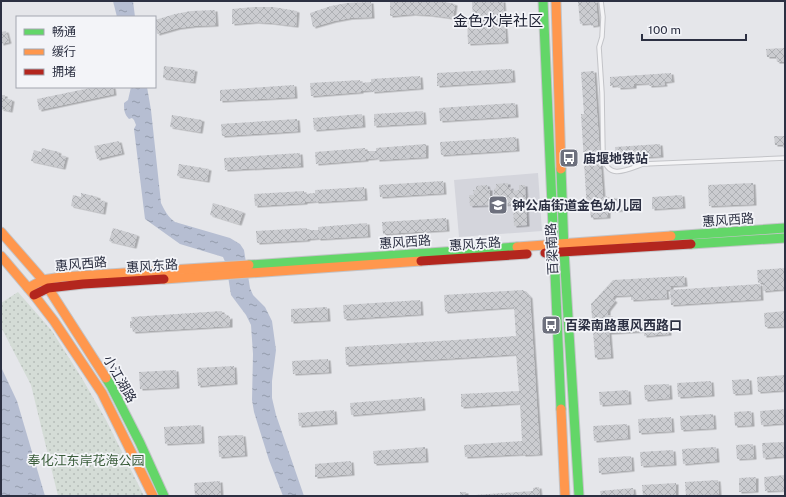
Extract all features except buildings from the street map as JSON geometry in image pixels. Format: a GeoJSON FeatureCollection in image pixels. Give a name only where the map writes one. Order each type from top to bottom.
{"type":"FeatureCollection","features":[{"type":"Feature","properties":{"kind":"street","name":"百梁南路"},"geometry":{"type":"LineString","coordinates":[[543,1],[565,496]]}},
{"type":"Feature","properties":{"kind":"street","name":"百梁南路"},"geometry":{"type":"LineString","coordinates":[[556,1],[564,248],[579,496]]}},
{"type":"Feature","properties":{"kind":"street","name":"惠风西路"},"geometry":{"type":"LineString","coordinates":[[564,248],[785,228]]}},
{"type":"Feature","properties":{"kind":"street","name":"小江湖路"},"geometry":{"type":"LineString","coordinates":[[1,232],[45,284],[111,386],[140,443],[164,496]]}},
{"type":"Feature","properties":{"kind":"street"},"geometry":{"type":"LineString","coordinates":[[554,249],[785,238]]}},
{"type":"Feature","properties":{"kind":"street","name":"惠风西路"},"geometry":{"type":"LineString","coordinates":[[31,292],[62,277],[554,249]]}},
{"type":"Feature","properties":{"kind":"street","name":"小江湖路"},"geometry":{"type":"LineString","coordinates":[[1,256],[54,321],[102,393],[153,496]]}},
{"type":"Feature","properties":{"kind":"lane"},"geometry":{"type":"LineString","coordinates":[[601,1],[602,37],[598,47],[602,93],[603,155],[604,162],[608,168],[614,172],[623,171],[643,164],[785,158]]}},
{"type":"Feature","properties":{"kind":"shaded area","name":"钟公庙街道金色幼儿园"},"geometry":{"type":"Polygon","coordinates":[[[538,173],[542,231],[459,237],[454,180],[538,173]]]}},
{"type":"Feature","properties":{"kind":"green space","name":"奉化江东岸花海公园"},"geometry":{"type":"Polygon","coordinates":[[[18,292],[52,331],[83,380],[106,420],[144,496],[58,496],[31,385],[1,327],[1,303],[18,292]]]}},
{"type":"Feature","properties":{"kind":"water"},"geometry":{"type":"Polygon","coordinates":[[[113,1],[133,1],[135,16],[117,16],[113,1]]]}},
{"type":"Feature","properties":{"kind":"water"},"geometry":{"type":"Polygon","coordinates":[[[131,88],[147,88],[161,203],[170,218],[175,222],[230,238],[240,244],[244,250],[250,288],[253,295],[265,307],[272,321],[276,350],[272,381],[272,398],[276,415],[304,496],[283,496],[269,460],[254,412],[252,400],[253,354],[251,325],[246,315],[231,295],[226,264],[223,257],[180,244],[145,219],[134,129],[136,125],[132,118],[129,119],[127,117],[124,109],[124,103],[128,100],[131,88]]]}},
{"type":"Feature","properties":{"kind":"water"},"geometry":{"type":"Polygon","coordinates":[[[1,367],[17,401],[45,496],[1,496],[1,367]]]}},
{"type":"Feature","properties":{"kind":"traffic: fast"},"geometry":{"type":"LineString","coordinates":[[543,1],[561,409]]}},
{"type":"Feature","properties":{"kind":"traffic: fast"},"geometry":{"type":"LineString","coordinates":[[561,169],[564,251],[579,496]]}},
{"type":"Feature","properties":{"kind":"traffic: fast"},"geometry":{"type":"LineString","coordinates":[[671,236],[785,228]]}},
{"type":"Feature","properties":{"kind":"traffic: fast"},"geometry":{"type":"LineString","coordinates":[[691,244],[785,238]]}},
{"type":"Feature","properties":{"kind":"traffic: fast"},"geometry":{"type":"LineString","coordinates":[[249,265],[517,247]]}},
{"type":"Feature","properties":{"kind":"traffic: fast"},"geometry":{"type":"LineString","coordinates":[[106,378],[140,443],[164,496]]}},
{"type":"Feature","properties":{"kind":"traffic: slow"},"geometry":{"type":"LineString","coordinates":[[556,1],[561,169]]}},
{"type":"Feature","properties":{"kind":"traffic: slow"},"geometry":{"type":"LineString","coordinates":[[1,232],[43,280],[106,378]]}},
{"type":"Feature","properties":{"kind":"traffic: slow"},"geometry":{"type":"LineString","coordinates":[[517,247],[671,236]]}},
{"type":"Feature","properties":{"kind":"traffic: slow"},"geometry":{"type":"LineString","coordinates":[[1,256],[54,321],[102,393],[153,496]]}},
{"type":"Feature","properties":{"kind":"traffic: slow"},"geometry":{"type":"LineString","coordinates":[[164,279],[421,261]]}},
{"type":"Feature","properties":{"kind":"traffic: slow"},"geometry":{"type":"LineString","coordinates":[[28,288],[43,280],[62,277],[249,265]]}},
{"type":"Feature","properties":{"kind":"traffic: slow"},"geometry":{"type":"LineString","coordinates":[[561,409],[565,496]]}},
{"type":"Feature","properties":{"kind":"traffic: jam"},"geometry":{"type":"LineString","coordinates":[[545,253],[691,244]]}},
{"type":"Feature","properties":{"kind":"traffic: jam"},"geometry":{"type":"LineString","coordinates":[[421,261],[527,254]]}},
{"type":"Feature","properties":{"kind":"traffic: jam"},"geometry":{"type":"LineString","coordinates":[[34,295],[48,288],[83,284],[164,279]]}},
{"type":"Feature","properties":{"kind":"place","name":"庙堰地铁站"},"geometry":{"type":"Point","coordinates":[569,158]}},
{"type":"Feature","properties":{"kind":"place","name":"钟公庙街道金色幼儿园"},"geometry":{"type":"Point","coordinates":[498,205]}},
{"type":"Feature","properties":{"kind":"place","name":"百梁南路惠风西路口"},"geometry":{"type":"Point","coordinates":[551,325]}},
{"type":"Feature","properties":{"kind":"district","name":"金色水岸社区"},"geometry":{"type":"Point","coordinates":[498,20]}}]}
